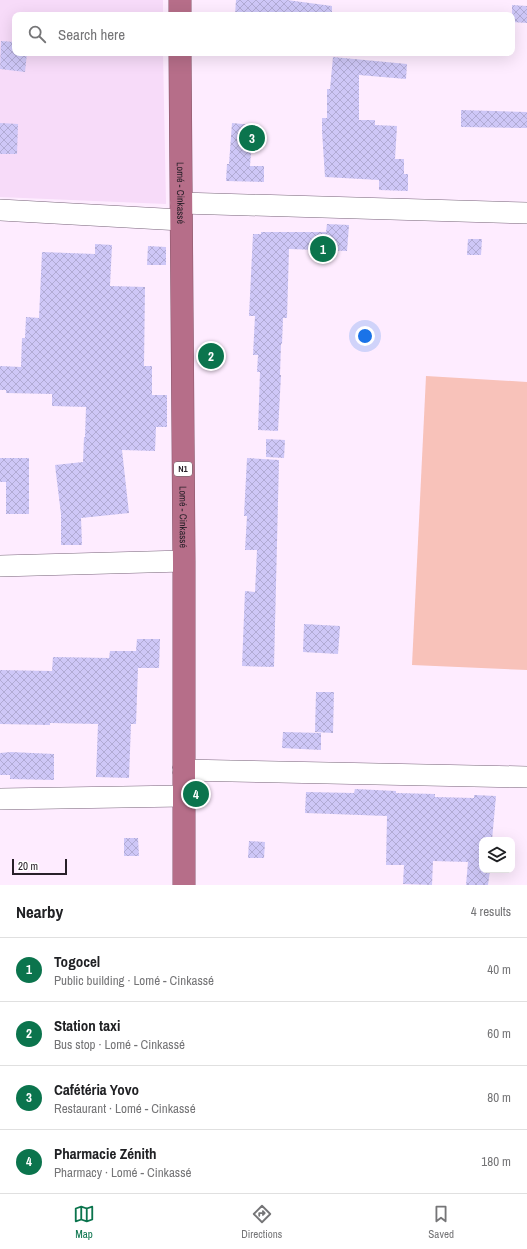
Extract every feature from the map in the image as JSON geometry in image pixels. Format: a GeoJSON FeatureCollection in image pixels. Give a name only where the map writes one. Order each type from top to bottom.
{"type":"FeatureCollection","features":[{"type":"Feature","properties":{"kind":"highway"},"geometry":{"type":"LineString","coordinates":[[180,0],[180,12]]}},
{"type":"Feature","properties":{"kind":"highway","name":"Lomé - Cinkassé"},"geometry":{"type":"LineString","coordinates":[[180,56],[184,561],[184,885]]}},
{"type":"Feature","properties":{"kind":"street"},"geometry":{"type":"LineString","coordinates":[[0,210],[527,214]]}},
{"type":"Feature","properties":{"kind":"street"},"geometry":{"type":"LineString","coordinates":[[0,566],[184,561]]}},
{"type":"Feature","properties":{"kind":"street"},"geometry":{"type":"LineString","coordinates":[[184,770],[527,777]]}},
{"type":"Feature","properties":{"kind":"street"},"geometry":{"type":"LineString","coordinates":[[0,799],[184,796]]}},
{"type":"Feature","properties":{"kind":"shaded area"},"geometry":{"type":"Polygon","coordinates":[[[0,0],[163,0],[163,12],[12,12],[12,56],[163,56],[166,204],[0,197],[0,0]]]}},
{"type":"Feature","properties":{"kind":"shaded area"},"geometry":{"type":"Polygon","coordinates":[[[426,376],[527,382],[527,670],[412,665],[426,376]]]}},
{"type":"Feature","properties":{"kind":"building"},"geometry":{"type":"Polygon","coordinates":[[[236,0],[287,0],[332,6],[332,12],[235,12],[236,0]]]}},
{"type":"Feature","properties":{"kind":"building"},"geometry":{"type":"Polygon","coordinates":[[[512,5],[527,6],[527,23],[515,22],[515,12],[512,12],[512,5]]]}},
{"type":"Feature","properties":{"kind":"building"},"geometry":{"type":"Polygon","coordinates":[[[1,41],[12,42],[12,56],[27,56],[25,72],[0,69],[1,41]]]}},
{"type":"Feature","properties":{"kind":"building"},"geometry":{"type":"Polygon","coordinates":[[[333,57],[407,64],[406,79],[359,75],[359,120],[375,120],[375,125],[397,126],[395,159],[404,159],[404,174],[408,174],[408,191],[379,190],[379,180],[325,177],[322,118],[327,118],[327,89],[330,89],[333,57]]]}},
{"type":"Feature","properties":{"kind":"building"},"geometry":{"type":"Polygon","coordinates":[[[461,110],[527,112],[527,128],[461,127],[461,110]]]}},
{"type":"Feature","properties":{"kind":"building"},"geometry":{"type":"Polygon","coordinates":[[[0,123],[18,124],[17,154],[0,154],[0,123]]]}},
{"type":"Feature","properties":{"kind":"building"},"geometry":{"type":"Polygon","coordinates":[[[232,123],[253,125],[250,166],[264,166],[264,182],[226,181],[227,164],[229,164],[232,123]]]}},
{"type":"Feature","properties":{"kind":"building"},"geometry":{"type":"Polygon","coordinates":[[[327,224],[349,225],[347,251],[289,249],[287,318],[283,318],[281,344],[278,431],[258,430],[260,372],[257,372],[258,355],[253,355],[255,316],[249,316],[253,234],[261,234],[261,232],[326,232],[327,224]]]}},
{"type":"Feature","properties":{"kind":"building"},"geometry":{"type":"Polygon","coordinates":[[[468,239],[482,239],[481,255],[467,255],[468,239]]]}},
{"type":"Feature","properties":{"kind":"building"},"geometry":{"type":"Polygon","coordinates":[[[95,244],[112,245],[110,286],[145,287],[144,366],[152,366],[152,395],[167,395],[167,427],[156,427],[155,451],[122,450],[129,513],[81,518],[82,545],[61,545],[61,514],[55,465],[83,462],[86,407],[52,406],[52,394],[6,393],[6,390],[0,390],[0,366],[21,367],[22,338],[25,338],[26,317],[39,318],[42,252],[95,254],[95,244]]]}},
{"type":"Feature","properties":{"kind":"building"},"geometry":{"type":"Polygon","coordinates":[[[148,246],[166,247],[166,265],[147,265],[148,246]]]}},
{"type":"Feature","properties":{"kind":"building"},"geometry":{"type":"Polygon","coordinates":[[[266,439],[285,440],[284,458],[266,457],[266,439]]]}},
{"type":"Feature","properties":{"kind":"building"},"geometry":{"type":"Polygon","coordinates":[[[0,458],[29,458],[29,514],[6,514],[6,482],[0,482],[0,458]]]}},
{"type":"Feature","properties":{"kind":"building"},"geometry":{"type":"Polygon","coordinates":[[[247,458],[279,460],[274,667],[242,666],[245,591],[255,592],[257,550],[245,550],[247,516],[244,516],[247,458]]]}},
{"type":"Feature","properties":{"kind":"building"},"geometry":{"type":"Polygon","coordinates":[[[304,624],[340,626],[338,654],[303,652],[304,624]]]}},
{"type":"Feature","properties":{"kind":"building"},"geometry":{"type":"Polygon","coordinates":[[[137,639],[160,639],[159,668],[138,668],[136,724],[131,724],[129,778],[96,777],[98,724],[0,724],[0,670],[52,671],[53,657],[109,658],[110,651],[136,651],[137,639]]]}},
{"type":"Feature","properties":{"kind":"building"},"geometry":{"type":"Polygon","coordinates":[[[316,692],[334,692],[333,733],[315,732],[316,692]]]}},
{"type":"Feature","properties":{"kind":"building"},"geometry":{"type":"Polygon","coordinates":[[[283,732],[321,733],[321,750],[282,748],[283,732]]]}},
{"type":"Feature","properties":{"kind":"building"},"geometry":{"type":"Polygon","coordinates":[[[11,752],[54,754],[54,780],[10,779],[10,775],[0,775],[0,753],[11,752]]]}},
{"type":"Feature","properties":{"kind":"building"},"geometry":{"type":"Polygon","coordinates":[[[355,789],[396,791],[396,793],[435,794],[435,797],[474,798],[474,795],[496,796],[492,837],[479,837],[479,873],[490,873],[488,885],[466,885],[468,862],[433,861],[432,885],[403,884],[404,865],[386,865],[387,816],[305,813],[306,792],[354,793],[355,789]]]}},
{"type":"Feature","properties":{"kind":"building"},"geometry":{"type":"Polygon","coordinates":[[[124,838],[138,838],[139,856],[124,856],[124,838]]]}},
{"type":"Feature","properties":{"kind":"building"},"geometry":{"type":"Polygon","coordinates":[[[249,841],[265,842],[264,858],[248,858],[249,841]]]}},
{"type":"Feature","properties":{"kind":"place","name":"Cafétéria Yovo"},"geometry":{"type":"Point","coordinates":[252,138]}},
{"type":"Feature","properties":{"kind":"place","name":"Togocel"},"geometry":{"type":"Point","coordinates":[323,249]}},
{"type":"Feature","properties":{"kind":"place","name":"Station taxi"},"geometry":{"type":"Point","coordinates":[211,356]}},
{"type":"Feature","properties":{"kind":"place","name":"Pharmacie Zénith"},"geometry":{"type":"Point","coordinates":[196,794]}}]}
